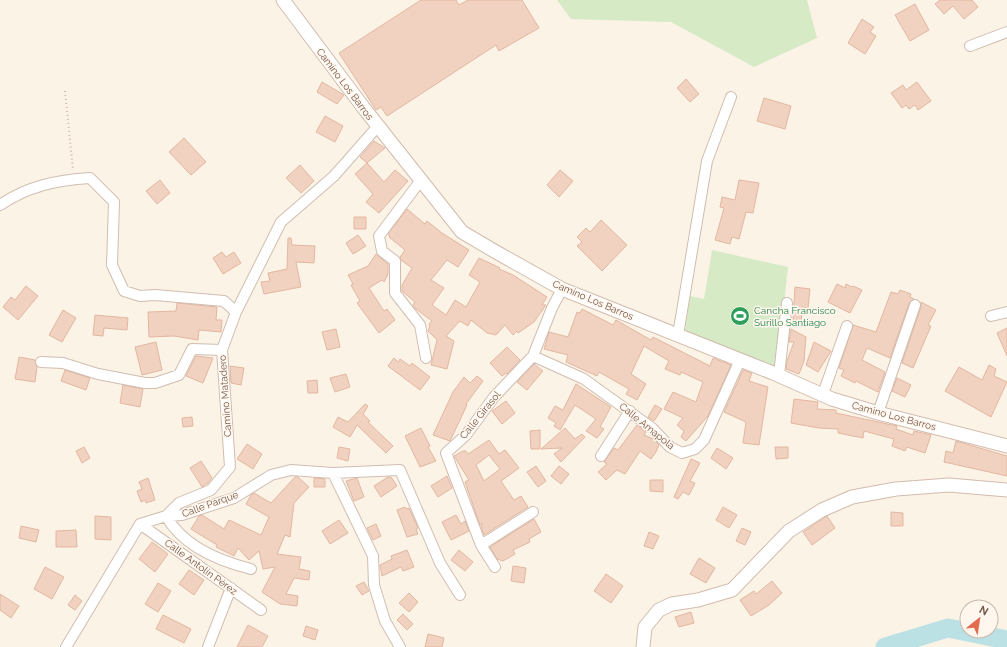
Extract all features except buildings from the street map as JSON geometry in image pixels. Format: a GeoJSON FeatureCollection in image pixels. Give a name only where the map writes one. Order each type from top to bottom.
{"type":"FeatureCollection","features":[{"type":"Feature","properties":{"kind":"street","name":"Camino Los Barros"},"geometry":{"type":"LineString","coordinates":[[283,0],[378,126],[462,232],[562,289],[779,375],[832,399],[878,413],[1007,446]]}},
{"type":"Feature","properties":{"kind":"street"},"geometry":{"type":"LineString","coordinates":[[970,46],[1007,32]]}},
{"type":"Feature","properties":{"kind":"street"},"geometry":{"type":"LineString","coordinates":[[678,335],[707,161],[731,97]]}},
{"type":"Feature","properties":{"kind":"street","name":"Camino Matadero"},"geometry":{"type":"LineString","coordinates":[[140,524],[166,516],[179,503],[211,490],[230,467],[222,350],[236,312],[281,222],[334,176],[378,126]]}},
{"type":"Feature","properties":{"kind":"street"},"geometry":{"type":"LineString","coordinates":[[0,205],[16,194],[59,180],[90,178],[114,202],[112,265],[124,291],[140,296],[156,295],[224,301],[236,312]]}},
{"type":"Feature","properties":{"kind":"street"},"geometry":{"type":"LineString","coordinates":[[422,180],[379,236],[382,251],[395,260],[395,293],[420,325],[426,358]]}},
{"type":"Feature","properties":{"kind":"street","name":"Calle Girasol"},"geometry":{"type":"LineString","coordinates":[[495,568],[481,545],[446,453],[466,435],[494,397],[532,356],[552,308],[562,289]]}},
{"type":"Feature","properties":{"kind":"street"},"geometry":{"type":"LineString","coordinates":[[779,375],[787,303]]}},
{"type":"Feature","properties":{"kind":"street"},"geometry":{"type":"LineString","coordinates":[[878,413],[914,305]]}},
{"type":"Feature","properties":{"kind":"street"},"geometry":{"type":"LineString","coordinates":[[991,316],[1007,312]]}},
{"type":"Feature","properties":{"kind":"street"},"geometry":{"type":"LineString","coordinates":[[823,394],[847,326]]}},
{"type":"Feature","properties":{"kind":"street"},"geometry":{"type":"LineString","coordinates":[[41,362],[63,363],[122,379],[145,383],[155,383],[179,375],[192,349],[222,350]]}},
{"type":"Feature","properties":{"kind":"street","name":"Calle Amapola"},"geometry":{"type":"LineString","coordinates":[[532,356],[584,379],[630,410],[652,428],[670,447],[682,453],[695,449],[704,440],[740,360]]}},
{"type":"Feature","properties":{"kind":"street"},"geometry":{"type":"LineString","coordinates":[[601,456],[630,410]]}},
{"type":"Feature","properties":{"kind":"street","name":"Calle Parque"},"geometry":{"type":"LineString","coordinates":[[251,569],[228,563],[195,546],[173,529],[166,516],[182,515],[234,498],[271,474],[291,470],[333,473],[400,470],[440,564],[460,595]]}},
{"type":"Feature","properties":{"kind":"street"},"geometry":{"type":"LineString","coordinates":[[333,473],[373,556],[374,585],[385,622],[400,647]]}},
{"type":"Feature","properties":{"kind":"street"},"geometry":{"type":"LineString","coordinates":[[643,647],[645,627],[659,610],[672,604],[698,600],[732,590],[789,531],[822,510],[846,500],[896,489],[949,485],[1007,490]]}},
{"type":"Feature","properties":{"kind":"street"},"geometry":{"type":"LineString","coordinates":[[481,545],[533,512]]}},
{"type":"Feature","properties":{"kind":"street"},"geometry":{"type":"LineString","coordinates":[[66,647],[140,524]]}},
{"type":"Feature","properties":{"kind":"street","name":"Calle Antolín Pérez"},"geometry":{"type":"LineString","coordinates":[[140,524],[261,610]]}},
{"type":"Feature","properties":{"kind":"street"},"geometry":{"type":"LineString","coordinates":[[208,647],[231,588]]}},
{"type":"Feature","properties":{"kind":"path"},"geometry":{"type":"LineString","coordinates":[[65,91],[74,179]]}},
{"type":"Feature","properties":{"kind":"green space"},"geometry":{"type":"Polygon","coordinates":[[[557,0],[807,0],[817,38],[754,67],[671,22],[571,19],[557,0]]]}},
{"type":"Feature","properties":{"kind":"green space"},"geometry":{"type":"Polygon","coordinates":[[[712,250],[788,267],[777,369],[685,331],[690,296],[704,299],[712,250]]]}},
{"type":"Feature","properties":{"kind":"waterway"},"geometry":{"type":"LineString","coordinates":[[885,647],[948,628],[1007,640]]}},
{"type":"Feature","properties":{"kind":"place","name":"Cancha Francisco Surillo Santiago"},"geometry":{"type":"Point","coordinates":[740,316]}}]}
